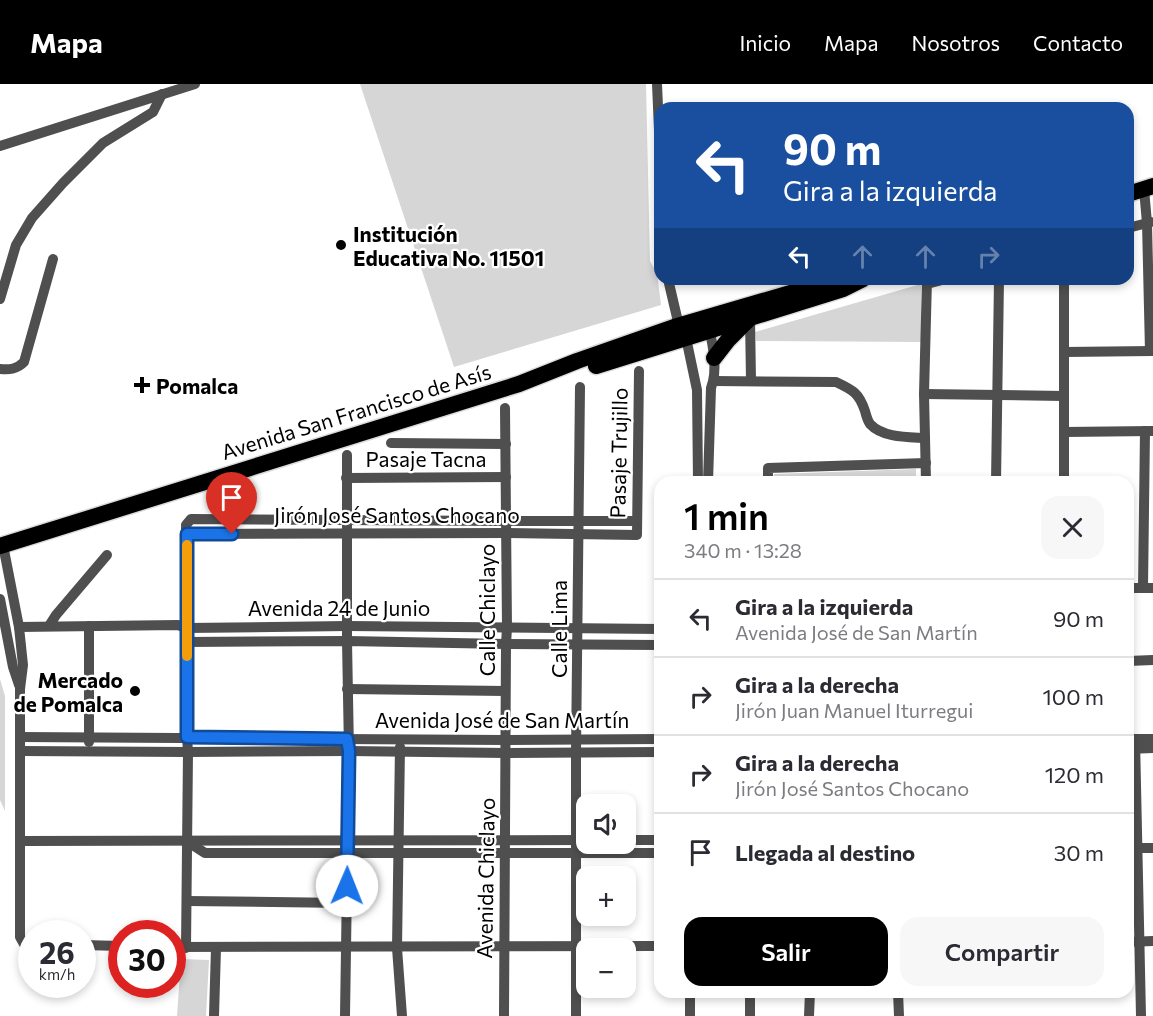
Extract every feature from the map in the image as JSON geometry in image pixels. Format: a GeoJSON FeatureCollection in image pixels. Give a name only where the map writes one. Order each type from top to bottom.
{"type":"FeatureCollection","features":[{"type":"Feature","properties":{"kind":"highway","name":"Avenida San Francisco de Asís"},"geometry":{"type":"LineString","coordinates":[[708,324],[821,285]]}},
{"type":"Feature","properties":{"kind":"highway","name":"Avenida San Francisco de Asís"},"geometry":{"type":"LineString","coordinates":[[2,546],[519,384],[577,361],[682,330],[750,318],[851,285]]}},
{"type":"Feature","properties":{"kind":"highway"},"geometry":{"type":"LineString","coordinates":[[714,358],[750,318]]}},
{"type":"Feature","properties":{"kind":"street"},"geometry":{"type":"LineString","coordinates":[[0,146],[195,84]]}},
{"type":"Feature","properties":{"kind":"street"},"geometry":{"type":"LineString","coordinates":[[657,84],[658,102]]}},
{"type":"Feature","properties":{"kind":"street"},"geometry":{"type":"LineString","coordinates":[[0,298],[16,245],[32,218],[103,143],[153,112],[162,94]]}},
{"type":"Feature","properties":{"kind":"street"},"geometry":{"type":"LineString","coordinates":[[1064,352],[1151,351],[1150,222],[1142,189]]}},
{"type":"Feature","properties":{"kind":"street"},"geometry":{"type":"LineString","coordinates":[[1134,226],[1150,222]]}},
{"type":"Feature","properties":{"kind":"street"},"geometry":{"type":"LineString","coordinates":[[0,369],[12,369],[24,362],[53,259]]}},
{"type":"Feature","properties":{"kind":"street"},"geometry":{"type":"LineString","coordinates":[[670,285],[697,390],[698,476]]}},
{"type":"Feature","properties":{"kind":"street"},"geometry":{"type":"LineString","coordinates":[[926,476],[924,394],[927,285]]}},
{"type":"Feature","properties":{"kind":"street"},"geometry":{"type":"LineString","coordinates":[[996,476],[999,285]]}},
{"type":"Feature","properties":{"kind":"street"},"geometry":{"type":"LineString","coordinates":[[1064,285],[1064,476]]}},
{"type":"Feature","properties":{"kind":"street"},"geometry":{"type":"LineString","coordinates":[[750,318],[751,381]]}},
{"type":"Feature","properties":{"kind":"street"},"geometry":{"type":"LineString","coordinates":[[708,324],[714,358],[708,476]]}},
{"type":"Feature","properties":{"kind":"street","name":"Pasaje Trujillo"},"geometry":{"type":"LineString","coordinates":[[637,535],[639,371]]}},
{"type":"Feature","properties":{"kind":"street"},"geometry":{"type":"LineString","coordinates":[[697,390],[712,385],[751,381],[836,382],[851,389],[861,399],[870,424],[881,432],[902,437],[925,438]]}},
{"type":"Feature","properties":{"kind":"street","name":"Calle Lima"},"geometry":{"type":"LineString","coordinates":[[578,794],[576,738],[580,387]]}},
{"type":"Feature","properties":{"kind":"street"},"geometry":{"type":"LineString","coordinates":[[924,394],[1064,396]]}},
{"type":"Feature","properties":{"kind":"street","name":"Calle Chiclayo"},"geometry":{"type":"LineString","coordinates":[[505,740],[506,408]]}},
{"type":"Feature","properties":{"kind":"street"},"geometry":{"type":"LineString","coordinates":[[1064,432],[1149,431],[1148,588]]}},
{"type":"Feature","properties":{"kind":"street"},"geometry":{"type":"LineString","coordinates":[[391,443],[506,444]]}},
{"type":"Feature","properties":{"kind":"street"},"geometry":{"type":"LineString","coordinates":[[345,1016],[348,745],[347,455]]}},
{"type":"Feature","properties":{"kind":"street"},"geometry":{"type":"LineString","coordinates":[[768,476],[768,468],[926,463]]}},
{"type":"Feature","properties":{"kind":"street","name":"Pasaje Tacna"},"geometry":{"type":"LineString","coordinates":[[346,478],[506,477]]}},
{"type":"Feature","properties":{"kind":"street","name":"Jirón José Santos Chocano"},"geometry":{"type":"LineString","coordinates":[[637,521],[579,521],[506,527],[347,534],[187,534],[186,525],[191,519],[347,520],[506,527],[578,535],[637,535]]}},
{"type":"Feature","properties":{"kind":"street"},"geometry":{"type":"LineString","coordinates":[[187,534],[186,948],[576,946]]}},
{"type":"Feature","properties":{"kind":"street"},"geometry":{"type":"LineString","coordinates":[[2,546],[19,627],[22,665],[20,688],[20,920]]}},
{"type":"Feature","properties":{"kind":"street"},"geometry":{"type":"LineString","coordinates":[[49,626],[107,555]]}},
{"type":"Feature","properties":{"kind":"street"},"geometry":{"type":"LineString","coordinates":[[0,598],[13,668],[20,688]]}},
{"type":"Feature","properties":{"kind":"street","name":"Avenida 24 de Junio"},"geometry":{"type":"LineString","coordinates":[[19,627],[178,625],[186,628],[347,626],[654,629]]}},
{"type":"Feature","properties":{"kind":"street"},"geometry":{"type":"LineString","coordinates":[[89,626],[89,752]]}},
{"type":"Feature","properties":{"kind":"street","name":"Avenida 24 de Junio"},"geometry":{"type":"LineString","coordinates":[[186,642],[347,641],[654,645]]}},
{"type":"Feature","properties":{"kind":"street"},"geometry":{"type":"LineString","coordinates":[[1134,661],[1153,660]]}},
{"type":"Feature","properties":{"kind":"street"},"geometry":{"type":"LineString","coordinates":[[347,689],[505,691]]}},
{"type":"Feature","properties":{"kind":"street","name":"Avenida José de San Martín"},"geometry":{"type":"LineString","coordinates":[[20,736],[187,737],[348,745],[399,751],[654,752]]}},
{"type":"Feature","properties":{"kind":"street"},"geometry":{"type":"LineString","coordinates":[[400,739],[397,948],[402,1016]]}},
{"type":"Feature","properties":{"kind":"street","name":"Avenida José de San Martín"},"geometry":{"type":"LineString","coordinates":[[20,751],[188,752],[348,745],[400,739],[654,739]]}},
{"type":"Feature","properties":{"kind":"street"},"geometry":{"type":"LineString","coordinates":[[1134,744],[1153,739]]}},
{"type":"Feature","properties":{"kind":"street","name":"Avenida Chiclayo"},"geometry":{"type":"LineString","coordinates":[[504,1016],[505,740]]}},
{"type":"Feature","properties":{"kind":"street"},"geometry":{"type":"LineString","coordinates":[[1134,744],[1153,748]]}},
{"type":"Feature","properties":{"kind":"street"},"geometry":{"type":"LineString","coordinates":[[20,841],[576,840]]}},
{"type":"Feature","properties":{"kind":"street"},"geometry":{"type":"LineString","coordinates":[[636,840],[654,840]]}},
{"type":"Feature","properties":{"kind":"street"},"geometry":{"type":"LineString","coordinates":[[188,842],[205,853],[576,853]]}},
{"type":"Feature","properties":{"kind":"street"},"geometry":{"type":"LineString","coordinates":[[1134,848],[1153,848]]}},
{"type":"Feature","properties":{"kind":"street"},"geometry":{"type":"LineString","coordinates":[[636,852],[654,852]]}},
{"type":"Feature","properties":{"kind":"street","name":"Calle Lima"},"geometry":{"type":"LineString","coordinates":[[576,854],[576,938]]}},
{"type":"Feature","properties":{"kind":"street"},"geometry":{"type":"LineString","coordinates":[[187,901],[347,903]]}},
{"type":"Feature","properties":{"kind":"street"},"geometry":{"type":"LineString","coordinates":[[1141,1016],[1134,942],[1153,941]]}},
{"type":"Feature","properties":{"kind":"street"},"geometry":{"type":"LineString","coordinates":[[636,946],[654,946]]}},
{"type":"Feature","properties":{"kind":"street"},"geometry":{"type":"LineString","coordinates":[[214,1016],[216,948]]}},
{"type":"Feature","properties":{"kind":"street","name":"Calle Lima"},"geometry":{"type":"LineString","coordinates":[[576,998],[576,1016]]}},
{"type":"Feature","properties":{"kind":"street"},"geometry":{"type":"LineString","coordinates":[[690,998],[690,1016]]}},
{"type":"Feature","properties":{"kind":"street"},"geometry":{"type":"LineString","coordinates":[[750,998],[750,1016]]}},
{"type":"Feature","properties":{"kind":"street"},"geometry":{"type":"LineString","coordinates":[[810,998],[810,1016]]}},
{"type":"Feature","properties":{"kind":"street"},"geometry":{"type":"LineString","coordinates":[[898,998],[899,1016]]}},
{"type":"Feature","properties":{"kind":"shaded area"},"geometry":{"type":"Polygon","coordinates":[[[360,84],[646,84],[650,261],[654,268],[654,285],[658,285],[661,305],[454,367],[360,84]]]}},
{"type":"Feature","properties":{"kind":"shaded area"},"geometry":{"type":"Polygon","coordinates":[[[921,285],[921,342],[756,341],[755,332],[921,285]]]}},
{"type":"Feature","properties":{"kind":"shaded area"},"geometry":{"type":"Polygon","coordinates":[[[916,469],[916,476],[774,476],[774,474],[916,469]]]}},
{"type":"Feature","properties":{"kind":"shaded area"},"geometry":{"type":"Polygon","coordinates":[[[0,679],[5,696],[5,811],[0,800],[0,679]]]}},
{"type":"Feature","properties":{"kind":"shaded area"},"geometry":{"type":"Polygon","coordinates":[[[186,959],[209,960],[206,1016],[177,1016],[178,998],[186,998],[186,959]]]}},
{"type":"Feature","properties":{"kind":"slow traffic"},"geometry":{"type":"LineString","coordinates":[[187,545],[187,656]]}},
{"type":"Feature","properties":{"kind":"place","name":"Institución Educativa No. 11501"},"geometry":{"type":"Point","coordinates":[341,245]}},
{"type":"Feature","properties":{"kind":"place","name":"Pomalca"},"geometry":{"type":"Point","coordinates":[142,385]}},
{"type":"Feature","properties":{"kind":"place","name":"Mercado de Pomalca"},"geometry":{"type":"Point","coordinates":[135,691]}},
{"type":"Feature","properties":{"kind":"route"},"geometry":{"type":"LineString","coordinates":[[232,534],[187,534],[187,737],[347,739],[349,751],[347,886]]}}]}
